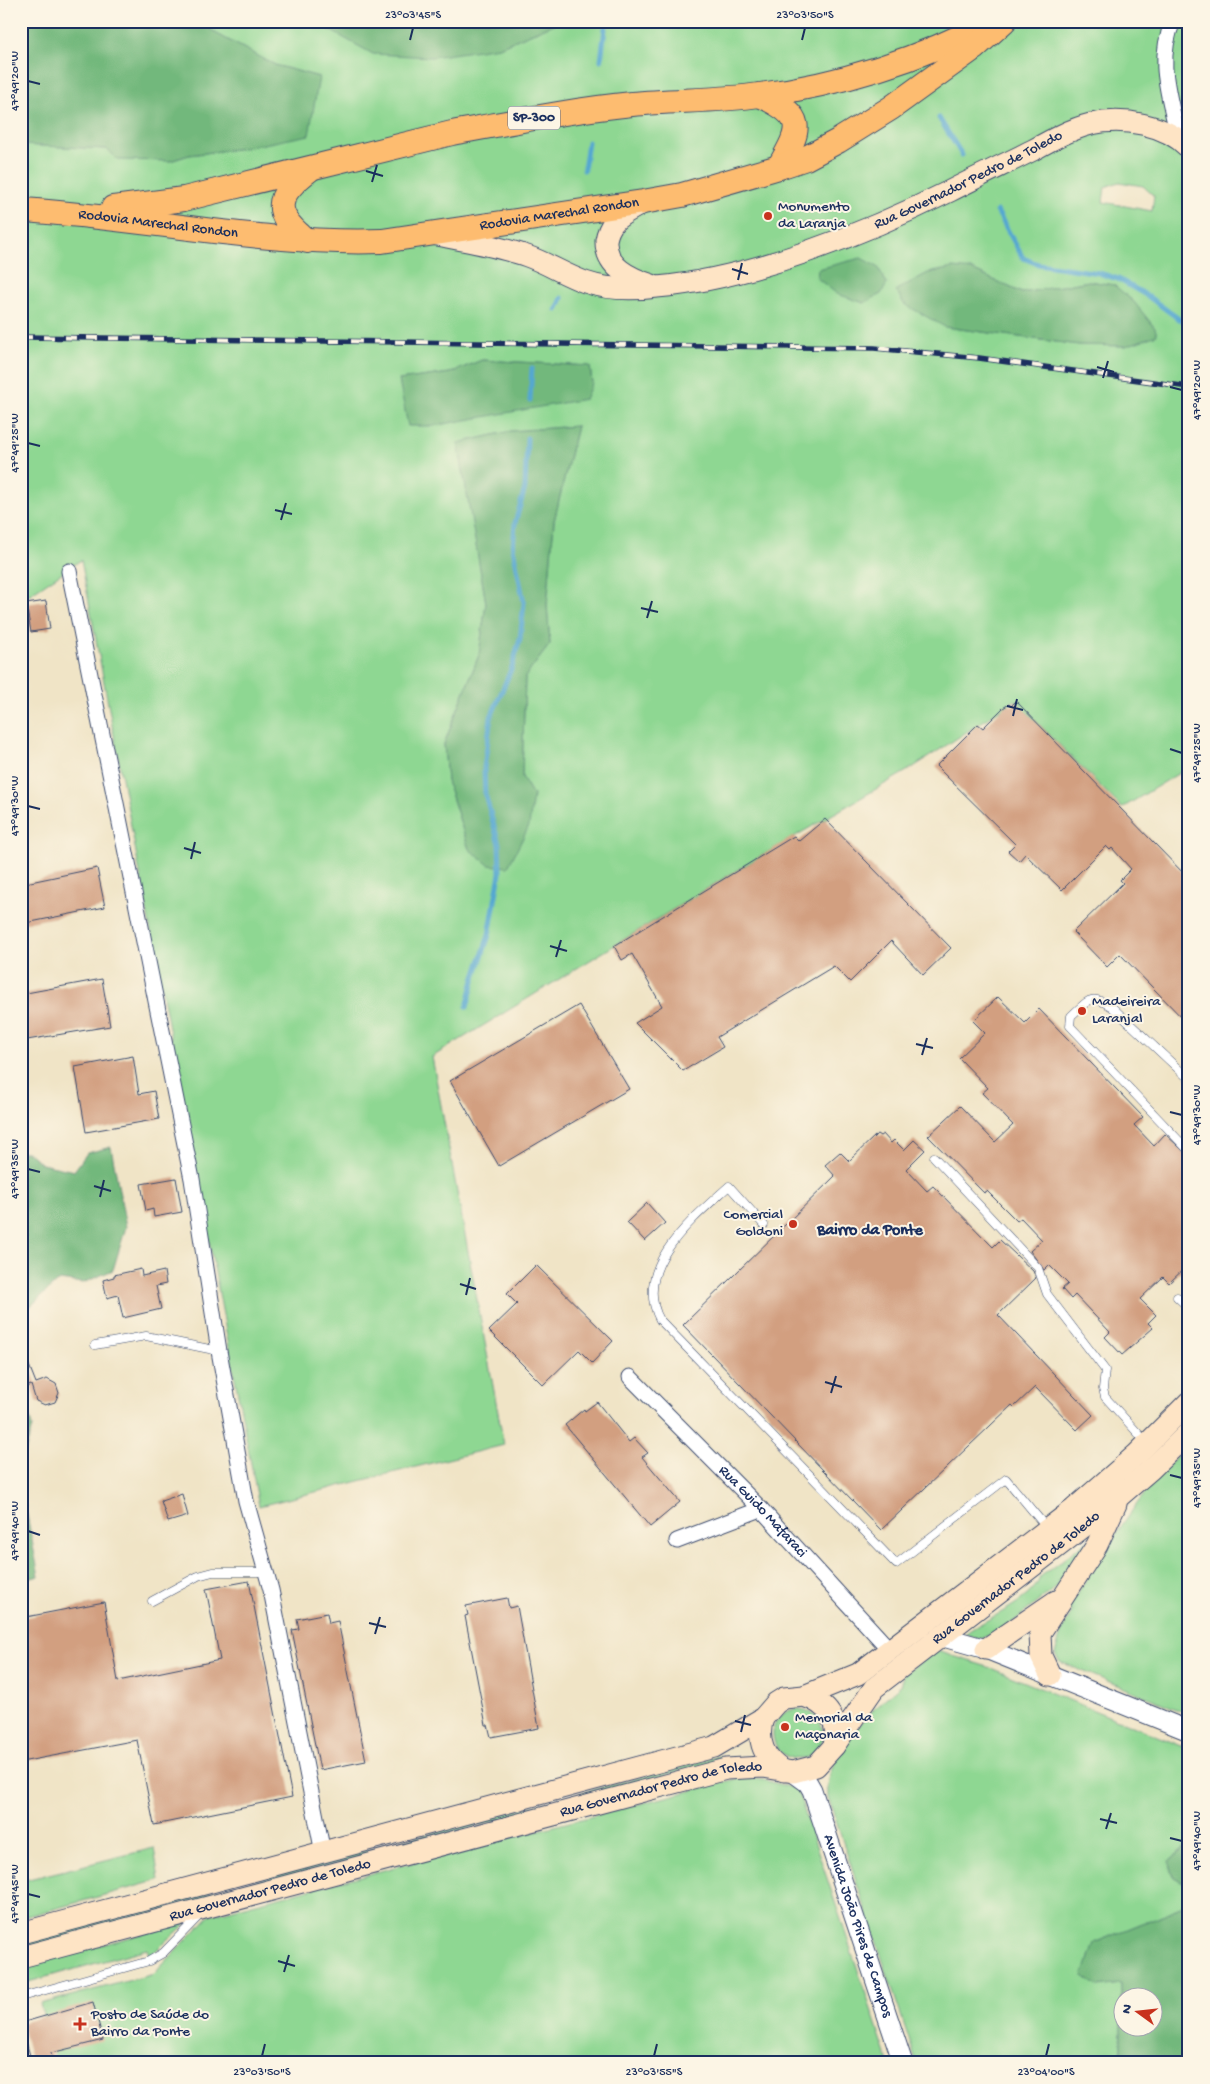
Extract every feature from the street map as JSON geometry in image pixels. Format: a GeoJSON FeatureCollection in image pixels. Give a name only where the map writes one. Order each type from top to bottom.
{"type":"FeatureCollection","features":[{"type":"Feature","properties":{"kind":"main road","name":"Rodovia Marechal Rondon"},"geometry":{"type":"LineString","coordinates":[[68,213],[184,199],[452,133],[530,119],[630,104],[760,95],[871,71],[946,44],[992,21]]}},
{"type":"Feature","properties":{"kind":"main road","name":"Rodovia Marechal Rondon"},"geometry":{"type":"LineString","coordinates":[[21,210],[68,213],[307,241],[382,241],[682,195],[806,158],[838,141],[891,108],[974,48],[1004,21]]}},
{"type":"Feature","properties":{"kind":"main road"},"geometry":{"type":"LineString","coordinates":[[760,95],[784,108],[796,122],[796,133],[793,143],[779,167]]}},
{"type":"Feature","properties":{"kind":"main road","name":"Rua Governador Pedro de Toledo"},"geometry":{"type":"LineString","coordinates":[[431,234],[520,254],[585,282],[602,286],[636,289],[659,287],[736,272],[834,241],[940,196],[1080,127],[1107,122],[1129,122],[1160,130],[1183,144]]}},
{"type":"Feature","properties":{"kind":"main road"},"geometry":{"type":"LineString","coordinates":[[307,241],[286,221],[281,210],[281,201],[291,184],[311,168]]}},
{"type":"Feature","properties":{"kind":"main road"},"geometry":{"type":"LineString","coordinates":[[643,202],[613,223],[607,235],[606,248],[616,268],[640,281],[659,287]]}},
{"type":"Feature","properties":{"kind":"main road","name":"Rua Governador Pedro de Toledo"},"geometry":{"type":"LineString","coordinates":[[21,1933],[706,1750],[763,1718],[772,1706],[784,1698],[804,1696],[858,1674],[1104,1484],[1148,1444],[1189,1402]]}},
{"type":"Feature","properties":{"kind":"main road","name":"Rua Governador Pedro de Toledo"},"geometry":{"type":"LineString","coordinates":[[21,1957],[726,1769],[763,1768],[789,1772],[809,1770],[828,1753],[874,1688],[1118,1499],[1189,1432]]}},
{"type":"Feature","properties":{"kind":"main road"},"geometry":{"type":"LineString","coordinates":[[1050,1675],[1041,1656],[1039,1639],[1062,1597],[1097,1545],[1118,1499]]}},
{"type":"Feature","properties":{"kind":"main road"},"geometry":{"type":"LineString","coordinates":[[986,1649],[1062,1597]]}},
{"type":"Feature","properties":{"kind":"main road"},"geometry":{"type":"LineString","coordinates":[[804,1696],[819,1702],[829,1712],[836,1732],[828,1753]]}},
{"type":"Feature","properties":{"kind":"main road"},"geometry":{"type":"LineString","coordinates":[[763,1718],[760,1734],[763,1749],[770,1761],[789,1772]]}},
{"type":"Feature","properties":{"kind":"street"},"geometry":{"type":"LineString","coordinates":[[1172,21],[1164,55],[1164,75],[1183,144]]}},
{"type":"Feature","properties":{"kind":"street"},"geometry":{"type":"LineString","coordinates":[[69,571],[192,1180],[219,1351],[246,1501],[266,1572],[322,1853]]}},
{"type":"Feature","properties":{"kind":"street","name":"Rua Guido Mafaraci"},"geometry":{"type":"LineString","coordinates":[[630,1377],[761,1509],[889,1649]]}},
{"type":"Feature","properties":{"kind":"street"},"geometry":{"type":"LineString","coordinates":[[677,1542],[761,1509]]}},
{"type":"Feature","properties":{"kind":"street"},"geometry":{"type":"LineString","coordinates":[[940,1636],[986,1649],[1189,1731]]}},
{"type":"Feature","properties":{"kind":"street"},"geometry":{"type":"LineString","coordinates":[[812,1790],[828,1753]]}},
{"type":"Feature","properties":{"kind":"street","name":"Avenida João Pires de Campos"},"geometry":{"type":"LineString","coordinates":[[789,1772],[808,1783],[812,1790],[903,2063]]}},
{"type":"Feature","properties":{"kind":"lane"},"geometry":{"type":"LineString","coordinates":[[1189,1079],[1112,1007],[1102,1001],[1096,998],[1091,999],[1071,1016],[1070,1026],[1189,1150]]}},
{"type":"Feature","properties":{"kind":"lane"},"geometry":{"type":"LineString","coordinates":[[934,1157],[1038,1268],[1047,1294],[1105,1370],[1103,1389],[1108,1402],[1148,1444]]}},
{"type":"Feature","properties":{"kind":"lane"},"geometry":{"type":"LineString","coordinates":[[764,1225],[729,1186],[677,1234],[667,1250],[658,1269],[654,1297],[655,1310],[660,1320],[896,1564],[1006,1479],[1047,1529]]}},
{"type":"Feature","properties":{"kind":"lane"},"geometry":{"type":"LineString","coordinates":[[1177,1296],[1189,1308]]}},
{"type":"Feature","properties":{"kind":"lane"},"geometry":{"type":"LineString","coordinates":[[95,1345],[137,1336],[146,1336],[219,1351]]}},
{"type":"Feature","properties":{"kind":"lane"},"geometry":{"type":"LineString","coordinates":[[152,1601],[198,1576],[213,1572],[266,1572]]}},
{"type":"Feature","properties":{"kind":"lane"},"geometry":{"type":"LineString","coordinates":[[21,1996],[150,1961],[163,1953],[208,1907]]}},
{"type":"Feature","properties":{"kind":"green space"},"geometry":{"type":"Polygon","coordinates":[[[21,21],[200,21],[217,34],[275,65],[319,77],[309,135],[244,148],[189,155],[170,161],[118,160],[107,149],[21,145],[21,21]]]}},
{"type":"Feature","properties":{"kind":"green space"},"geometry":{"type":"Polygon","coordinates":[[[200,21],[313,21],[318,26],[499,47],[561,21],[1189,21],[1189,767],[1122,808],[1015,700],[912,768],[739,869],[432,1057],[504,1445],[259,1506],[81,560],[21,600],[21,145],[107,149],[170,161],[189,155],[244,148],[319,77],[275,65],[217,34],[200,21]],[[1119,182],[1105,187],[1103,202],[1152,211],[1154,196],[1143,186],[1119,182]],[[972,270],[945,327],[1079,345],[1126,346],[1134,302],[1113,285],[1089,281],[1022,293],[972,270]],[[482,360],[450,373],[399,380],[592,383],[590,366],[482,360]],[[577,426],[511,431],[459,443],[486,603],[479,655],[444,744],[447,781],[469,849],[533,795],[522,777],[525,677],[550,644],[547,605],[554,521],[577,426]]]}},
{"type":"Feature","properties":{"kind":"green space"},"geometry":{"type":"Polygon","coordinates":[[[313,21],[561,21],[499,47],[432,57],[373,54],[313,21]]]}},
{"type":"Feature","properties":{"kind":"green space"},"geometry":{"type":"Polygon","coordinates":[[[861,258],[878,267],[887,284],[881,294],[864,303],[837,294],[817,278],[818,269],[861,258]]]}},
{"type":"Feature","properties":{"kind":"green space"},"geometry":{"type":"Polygon","coordinates":[[[953,268],[972,270],[1022,293],[1089,281],[1114,285],[1134,302],[1155,328],[1157,335],[1126,346],[1079,345],[945,327],[904,304],[896,290],[928,273],[953,268]]]}},
{"type":"Feature","properties":{"kind":"green space"},"geometry":{"type":"Polygon","coordinates":[[[482,360],[590,366],[592,383],[585,399],[432,426],[408,426],[399,380],[450,373],[482,360]]]}},
{"type":"Feature","properties":{"kind":"green space"},"geometry":{"type":"Polygon","coordinates":[[[577,426],[554,521],[547,605],[550,644],[525,677],[522,777],[533,795],[529,826],[508,867],[489,865],[469,849],[447,781],[444,744],[479,655],[486,603],[458,443],[511,431],[577,426]]]}},
{"type":"Feature","properties":{"kind":"green space"},"geometry":{"type":"Polygon","coordinates":[[[111,1147],[126,1227],[113,1270],[83,1283],[59,1280],[21,1315],[21,1152],[28,1152],[42,1164],[74,1171],[87,1153],[111,1147]]]}},
{"type":"Feature","properties":{"kind":"green space"},"geometry":{"type":"Polygon","coordinates":[[[21,1404],[27,1407],[32,1427],[21,1467],[21,1404]]]}},
{"type":"Feature","properties":{"kind":"green space"},"geometry":{"type":"Polygon","coordinates":[[[1189,1444],[1189,1714],[1060,1662],[1055,1654],[1061,1633],[1073,1610],[1061,1618],[1136,1505],[1170,1463],[1189,1444]]]}},
{"type":"Feature","properties":{"kind":"green space"},"geometry":{"type":"Polygon","coordinates":[[[21,1485],[39,1576],[21,1581],[21,1485]]]}},
{"type":"Feature","properties":{"kind":"green space"},"geometry":{"type":"Polygon","coordinates":[[[1091,1538],[1056,1587],[998,1634],[978,1638],[965,1634],[1018,1602],[1036,1586],[1040,1577],[1091,1538]]]}},
{"type":"Feature","properties":{"kind":"green space"},"geometry":{"type":"Polygon","coordinates":[[[937,1651],[988,1667],[1189,1749],[1189,1844],[1169,1861],[1174,1877],[1189,1885],[1189,1904],[1094,1943],[1098,1987],[1121,1984],[1121,1986],[1112,1986],[1112,2036],[1121,2036],[1121,2063],[917,2063],[828,1797],[829,1781],[841,1749],[877,1706],[902,1684],[903,1674],[937,1651]]]}},
{"type":"Feature","properties":{"kind":"green space"},"geometry":{"type":"Polygon","coordinates":[[[793,1709],[803,1709],[816,1716],[823,1729],[823,1739],[816,1752],[803,1759],[793,1759],[784,1755],[777,1748],[773,1739],[773,1729],[777,1720],[784,1713],[793,1709]]]}},
{"type":"Feature","properties":{"kind":"green space"},"geometry":{"type":"Polygon","coordinates":[[[720,1756],[721,1760],[21,1949],[21,1943],[720,1756]]]}},
{"type":"Feature","properties":{"kind":"green space"},"geometry":{"type":"Polygon","coordinates":[[[740,1778],[764,1780],[801,1790],[798,1792],[889,2063],[56,2063],[40,2004],[154,1974],[210,1915],[740,1778]]]}},
{"type":"Feature","properties":{"kind":"green space"},"geometry":{"type":"Polygon","coordinates":[[[1189,1844],[1189,1885],[1174,1877],[1169,1861],[1189,1844]]]}},
{"type":"Feature","properties":{"kind":"green space"},"geometry":{"type":"Polygon","coordinates":[[[154,1848],[159,1880],[21,1918],[21,1881],[154,1848]]]}},
{"type":"Feature","properties":{"kind":"green space"},"geometry":{"type":"Polygon","coordinates":[[[1189,1904],[1189,2063],[1121,2063],[1121,2036],[1162,2036],[1162,1986],[1121,1986],[1121,1984],[1098,1987],[1083,1976],[1094,1943],[1189,1904]]]}},
{"type":"Feature","properties":{"kind":"green space"},"geometry":{"type":"Polygon","coordinates":[[[188,1922],[152,1954],[149,1955],[147,1949],[21,1984],[21,1966],[188,1922]]]}},
{"type":"Feature","properties":{"kind":"building"},"geometry":{"type":"Polygon","coordinates":[[[46,601],[50,629],[31,632],[26,604],[46,601]]]}},
{"type":"Feature","properties":{"kind":"building"},"geometry":{"type":"Polygon","coordinates":[[[1016,701],[1189,879],[1189,1025],[1120,954],[1107,967],[1073,932],[1123,883],[1120,880],[1131,869],[1112,848],[1110,850],[1106,846],[1062,890],[1025,854],[1019,861],[1008,851],[1015,844],[936,766],[978,724],[983,728],[1003,708],[1009,704],[1011,706],[1016,701]]]}},
{"type":"Feature","properties":{"kind":"building"},"geometry":{"type":"Polygon","coordinates":[[[825,819],[951,948],[923,975],[891,941],[850,982],[834,966],[717,1037],[723,1047],[683,1071],[635,1023],[662,1006],[632,954],[622,960],[614,946],[794,836],[799,841],[825,819]]]}},
{"type":"Feature","properties":{"kind":"building"},"geometry":{"type":"Polygon","coordinates":[[[97,868],[105,907],[21,924],[21,884],[97,868]]]}},
{"type":"Feature","properties":{"kind":"building"},"geometry":{"type":"Polygon","coordinates":[[[102,979],[110,1026],[21,1041],[21,994],[102,979]]]}},
{"type":"Feature","properties":{"kind":"building"},"geometry":{"type":"Polygon","coordinates":[[[998,997],[1025,1023],[1039,1009],[1143,1117],[1134,1125],[1154,1146],[1165,1134],[1189,1156],[1189,1264],[1169,1283],[1163,1277],[1140,1299],[1156,1315],[1148,1323],[1153,1328],[1122,1355],[1105,1337],[1110,1332],[1075,1295],[1071,1299],[1062,1289],[1068,1284],[1049,1265],[1044,1270],[1030,1251],[1042,1240],[1021,1218],[1017,1221],[987,1191],[984,1193],[928,1136],[960,1106],[995,1142],[1013,1125],[982,1093],[988,1088],[959,1058],[985,1033],[973,1021],[998,997]]]}},
{"type":"Feature","properties":{"kind":"building"},"geometry":{"type":"Polygon","coordinates":[[[579,1005],[629,1089],[499,1166],[450,1081],[579,1005]]]}},
{"type":"Feature","properties":{"kind":"building"},"geometry":{"type":"Polygon","coordinates":[[[133,1056],[139,1094],[154,1091],[159,1119],[86,1132],[75,1067],[133,1056]]]}},
{"type":"Feature","properties":{"kind":"building"},"geometry":{"type":"Polygon","coordinates":[[[877,1134],[880,1136],[883,1134],[891,1143],[894,1140],[904,1150],[914,1140],[925,1150],[906,1169],[927,1191],[933,1186],[993,1247],[1000,1240],[1033,1271],[1036,1278],[998,1315],[1093,1415],[1077,1430],[1035,1387],[1014,1407],[1012,1405],[881,1530],[683,1325],[835,1176],[825,1165],[840,1152],[849,1161],[877,1134]]]}},
{"type":"Feature","properties":{"kind":"building"},"geometry":{"type":"Polygon","coordinates":[[[176,1178],[182,1212],[154,1217],[153,1209],[146,1211],[141,1184],[176,1178]]]}},
{"type":"Feature","properties":{"kind":"building"},"geometry":{"type":"Polygon","coordinates":[[[647,1203],[665,1223],[645,1241],[627,1222],[647,1203]]]}},
{"type":"Feature","properties":{"kind":"building"},"geometry":{"type":"Polygon","coordinates":[[[536,1265],[613,1341],[592,1363],[579,1350],[543,1385],[489,1331],[517,1304],[507,1294],[536,1265]]]}},
{"type":"Feature","properties":{"kind":"building"},"geometry":{"type":"Polygon","coordinates":[[[141,1269],[142,1276],[164,1271],[166,1284],[156,1286],[161,1309],[123,1318],[118,1295],[107,1298],[103,1280],[114,1277],[114,1275],[141,1269]]]}},
{"type":"Feature","properties":{"kind":"building"},"geometry":{"type":"Polygon","coordinates":[[[21,1345],[36,1383],[47,1379],[56,1384],[59,1393],[55,1402],[45,1405],[36,1401],[31,1385],[21,1389],[21,1345]]]}},
{"type":"Feature","properties":{"kind":"building"},"geometry":{"type":"Polygon","coordinates":[[[597,1402],[629,1442],[634,1438],[648,1453],[642,1457],[680,1502],[650,1527],[565,1425],[584,1409],[585,1411],[597,1402]]]}},
{"type":"Feature","properties":{"kind":"building"},"geometry":{"type":"Polygon","coordinates":[[[182,1494],[188,1516],[168,1522],[161,1501],[182,1494]]]}},
{"type":"Feature","properties":{"kind":"building"},"geometry":{"type":"Polygon","coordinates":[[[249,1581],[292,1797],[154,1825],[137,1740],[21,1762],[21,1618],[104,1602],[118,1681],[220,1660],[206,1589],[249,1581]]]}},
{"type":"Feature","properties":{"kind":"building"},"geometry":{"type":"Polygon","coordinates":[[[507,1598],[509,1608],[517,1606],[539,1728],[491,1737],[488,1725],[486,1725],[465,1616],[468,1615],[466,1606],[507,1598]]]}},
{"type":"Feature","properties":{"kind":"building"},"geometry":{"type":"Polygon","coordinates":[[[327,1613],[329,1623],[338,1621],[366,1761],[320,1770],[292,1630],[299,1629],[297,1619],[327,1613]]]}},
{"type":"Feature","properties":{"kind":"building"},"geometry":{"type":"Polygon","coordinates":[[[93,2002],[103,2040],[51,2053],[53,2063],[32,2063],[21,2023],[93,2002]]]}},
{"type":"Feature","properties":{"kind":"waterway"},"geometry":{"type":"LineString","coordinates":[[601,60],[606,21]]}},
{"type":"Feature","properties":{"kind":"waterway"},"geometry":{"type":"LineString","coordinates":[[939,118],[962,155]]}},
{"type":"Feature","properties":{"kind":"waterway"},"geometry":{"type":"LineString","coordinates":[[584,170],[588,142]]}},
{"type":"Feature","properties":{"kind":"waterway"},"geometry":{"type":"LineString","coordinates":[[997,211],[1023,258],[1038,264],[1099,273],[1118,279],[1146,295],[1179,319],[1189,323]]}},
{"type":"Feature","properties":{"kind":"waterway"},"geometry":{"type":"LineString","coordinates":[[557,310],[562,298]]}},
{"type":"Feature","properties":{"kind":"waterway"},"geometry":{"type":"LineString","coordinates":[[530,400],[532,368]]}},
{"type":"Feature","properties":{"kind":"waterway"},"geometry":{"type":"LineString","coordinates":[[467,1007],[489,935],[500,873],[499,844],[485,794],[484,768],[491,717],[512,667],[520,639],[524,603],[513,548],[515,523],[525,488],[527,438]]}},
{"type":"Feature","properties":{"kind":"railway"},"geometry":{"type":"LineString","coordinates":[[21,337],[874,348],[979,358],[1189,387]]}},
{"type":"Feature","properties":{"kind":"place","name":"Monumento da Laranja"},"geometry":{"type":"Point","coordinates":[768,216]}},
{"type":"Feature","properties":{"kind":"place","name":"Madeireira Laranjal"},"geometry":{"type":"Point","coordinates":[1082,1011]}},
{"type":"Feature","properties":{"kind":"place","name":"Comercial Goldoni"},"geometry":{"type":"Point","coordinates":[793,1224]}},
{"type":"Feature","properties":{"kind":"place","name":"Memorial da Maçonaria"},"geometry":{"type":"Point","coordinates":[785,1727]}},
{"type":"Feature","properties":{"kind":"place","name":"Posto de Saúde do Bairro da Ponte"},"geometry":{"type":"Point","coordinates":[80,2024]}},
{"type":"Feature","properties":{"kind":"district","name":"Bairro da Ponte"},"geometry":{"type":"Point","coordinates":[870,1231]}}]}
